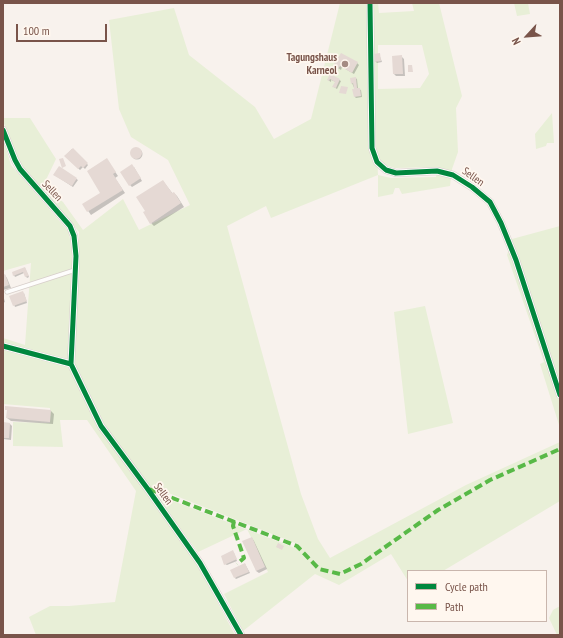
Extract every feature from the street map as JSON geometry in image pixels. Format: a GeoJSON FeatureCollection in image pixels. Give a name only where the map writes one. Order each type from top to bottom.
{"type":"FeatureCollection","features":[{"type":"Feature","properties":{"kind":"street","name":"Sellen"},"geometry":{"type":"LineString","coordinates":[[370,3],[372,148],[377,162],[386,170],[396,173],[437,171],[453,175],[472,187],[490,202],[501,223],[516,260],[560,395]]}},
{"type":"Feature","properties":{"kind":"street","name":"Sellen"},"geometry":{"type":"LineString","coordinates":[[3,130],[20,169],[72,229],[75,245],[75,270],[71,364],[101,426],[200,562],[241,635]]}},
{"type":"Feature","properties":{"kind":"street"},"geometry":{"type":"LineString","coordinates":[[3,346],[71,364]]}},
{"type":"Feature","properties":{"kind":"lane"},"geometry":{"type":"LineString","coordinates":[[7,292],[75,270]]}},
{"type":"Feature","properties":{"kind":"green space"},"geometry":{"type":"Polygon","coordinates":[[[340,3],[378,3],[379,13],[414,11],[412,3],[439,3],[462,96],[456,108],[458,152],[452,169],[450,186],[402,194],[399,188],[395,188],[393,194],[378,197],[378,175],[271,218],[266,206],[227,226],[301,494],[318,539],[330,558],[466,485],[560,442],[560,501],[445,570],[407,570],[407,579],[391,554],[339,585],[315,574],[243,631],[224,594],[268,572],[247,530],[295,548],[300,545],[156,488],[155,494],[246,529],[198,552],[154,494],[197,564],[235,635],[36,635],[29,617],[50,606],[115,602],[136,491],[87,420],[60,420],[63,447],[13,446],[13,422],[50,423],[50,408],[3,404],[3,338],[25,345],[31,263],[3,271],[3,139],[11,165],[69,232],[73,263],[78,261],[79,232],[20,164],[3,118],[30,118],[56,159],[43,186],[63,202],[83,230],[123,199],[139,230],[190,205],[168,160],[131,137],[119,109],[109,20],[174,8],[189,55],[255,107],[274,139],[311,119],[340,3]],[[378,45],[378,89],[420,88],[429,74],[422,45],[378,45]],[[377,156],[378,175],[391,178],[436,177],[437,167],[395,168],[385,165],[377,156]]]}},
{"type":"Feature","properties":{"kind":"green space"},"geometry":{"type":"Polygon","coordinates":[[[514,3],[528,3],[530,14],[517,16],[514,3]]]}},
{"type":"Feature","properties":{"kind":"green space"},"geometry":{"type":"Polygon","coordinates":[[[552,113],[554,143],[547,143],[546,146],[536,149],[535,134],[552,113]]]}},
{"type":"Feature","properties":{"kind":"green space"},"geometry":{"type":"Polygon","coordinates":[[[560,226],[560,428],[540,364],[544,362],[507,255],[512,239],[560,226]]]}},
{"type":"Feature","properties":{"kind":"green space"},"geometry":{"type":"Polygon","coordinates":[[[425,306],[453,423],[408,434],[394,312],[425,306]]]}},
{"type":"Feature","properties":{"kind":"green space"},"geometry":{"type":"Polygon","coordinates":[[[560,606],[560,635],[557,635],[549,618],[553,610],[560,606]]]}},
{"type":"Feature","properties":{"kind":"building","name":"Tagungshaus Karneol"},"geometry":{"type":"Polygon","coordinates":[[[341,53],[358,62],[352,73],[340,66],[338,69],[333,66],[341,53]]]}},
{"type":"Feature","properties":{"kind":"building"},"geometry":{"type":"Polygon","coordinates":[[[380,53],[381,61],[374,62],[373,54],[380,53]]]}},
{"type":"Feature","properties":{"kind":"building"},"geometry":{"type":"Polygon","coordinates":[[[402,55],[403,74],[393,74],[392,56],[402,55]]]}},
{"type":"Feature","properties":{"kind":"building"},"geometry":{"type":"Polygon","coordinates":[[[408,65],[412,65],[413,72],[408,72],[408,65]]]}},
{"type":"Feature","properties":{"kind":"building"},"geometry":{"type":"Polygon","coordinates":[[[330,74],[340,79],[336,88],[332,87],[335,82],[330,79],[329,81],[327,80],[330,74]]]}},
{"type":"Feature","properties":{"kind":"building"},"geometry":{"type":"Polygon","coordinates":[[[356,77],[357,88],[360,88],[361,96],[354,97],[352,89],[354,89],[353,83],[351,84],[350,78],[356,77]]]}},
{"type":"Feature","properties":{"kind":"building"},"geometry":{"type":"Polygon","coordinates":[[[341,86],[348,87],[346,94],[339,93],[341,86]]]}},
{"type":"Feature","properties":{"kind":"building"},"geometry":{"type":"Polygon","coordinates":[[[134,147],[138,147],[142,153],[138,159],[134,159],[130,155],[130,151],[134,147]]]}},
{"type":"Feature","properties":{"kind":"building"},"geometry":{"type":"Polygon","coordinates":[[[73,148],[88,163],[83,168],[81,166],[78,169],[64,156],[73,148]]]}},
{"type":"Feature","properties":{"kind":"building"},"geometry":{"type":"Polygon","coordinates":[[[63,158],[66,166],[62,168],[59,159],[63,158]]]}},
{"type":"Feature","properties":{"kind":"building"},"geometry":{"type":"Polygon","coordinates":[[[107,158],[116,172],[113,174],[123,190],[87,212],[82,204],[100,193],[87,171],[107,158]]]}},
{"type":"Feature","properties":{"kind":"building"},"geometry":{"type":"Polygon","coordinates":[[[132,164],[141,178],[129,186],[120,172],[132,164]]]}},
{"type":"Feature","properties":{"kind":"building"},"geometry":{"type":"Polygon","coordinates":[[[59,166],[77,178],[72,186],[53,175],[59,166]]]}},
{"type":"Feature","properties":{"kind":"building"},"geometry":{"type":"Polygon","coordinates":[[[163,180],[172,193],[174,192],[181,203],[150,224],[143,212],[145,211],[136,197],[163,180]]]}},
{"type":"Feature","properties":{"kind":"building"},"geometry":{"type":"Polygon","coordinates":[[[25,267],[29,276],[25,277],[23,272],[13,276],[12,272],[25,267]]]}},
{"type":"Feature","properties":{"kind":"building"},"geometry":{"type":"Polygon","coordinates":[[[5,274],[9,285],[3,287],[3,275],[5,274]]]}},
{"type":"Feature","properties":{"kind":"building"},"geometry":{"type":"Polygon","coordinates":[[[23,291],[27,301],[13,306],[9,296],[23,291]]]}},
{"type":"Feature","properties":{"kind":"building"},"geometry":{"type":"Polygon","coordinates":[[[5,406],[51,410],[50,422],[6,418],[7,410],[5,410],[5,406]]]}},
{"type":"Feature","properties":{"kind":"building"},"geometry":{"type":"Polygon","coordinates":[[[3,422],[10,423],[9,438],[3,438],[3,422]]]}},
{"type":"Feature","properties":{"kind":"building"},"geometry":{"type":"Polygon","coordinates":[[[252,537],[265,567],[256,571],[242,541],[252,537]]]}},
{"type":"Feature","properties":{"kind":"building"},"geometry":{"type":"Polygon","coordinates":[[[278,543],[284,546],[282,550],[276,547],[278,543]]]}},
{"type":"Feature","properties":{"kind":"building"},"geometry":{"type":"Polygon","coordinates":[[[233,550],[237,559],[224,565],[221,556],[233,550]]]}},
{"type":"Feature","properties":{"kind":"building"},"geometry":{"type":"Polygon","coordinates":[[[245,563],[249,572],[234,578],[230,570],[245,563]]]}},
{"type":"Feature","properties":{"kind":"marked path"},"geometry":{"type":"LineString","coordinates":[[149,489],[297,546],[319,569],[340,574],[361,564],[438,510],[490,480],[560,449]]}},
{"type":"Feature","properties":{"kind":"marked path"},"geometry":{"type":"LineString","coordinates":[[234,521],[233,526],[244,558],[237,564]]}},
{"type":"Feature","properties":{"kind":"cycle path"},"geometry":{"type":"LineString","coordinates":[[370,3],[372,148],[377,162],[386,170],[396,173],[437,171],[453,175],[472,187],[490,202],[501,223],[516,260],[560,395]]}},
{"type":"Feature","properties":{"kind":"cycle path"},"geometry":{"type":"LineString","coordinates":[[3,130],[20,169],[70,226],[74,236],[76,256],[71,364],[3,346]]}},
{"type":"Feature","properties":{"kind":"cycle path"},"geometry":{"type":"LineString","coordinates":[[71,364],[101,426],[200,563],[241,635]]}},
{"type":"Feature","properties":{"kind":"place","name":"Tagungshaus Karneol"},"geometry":{"type":"Point","coordinates":[345,64]}}]}
